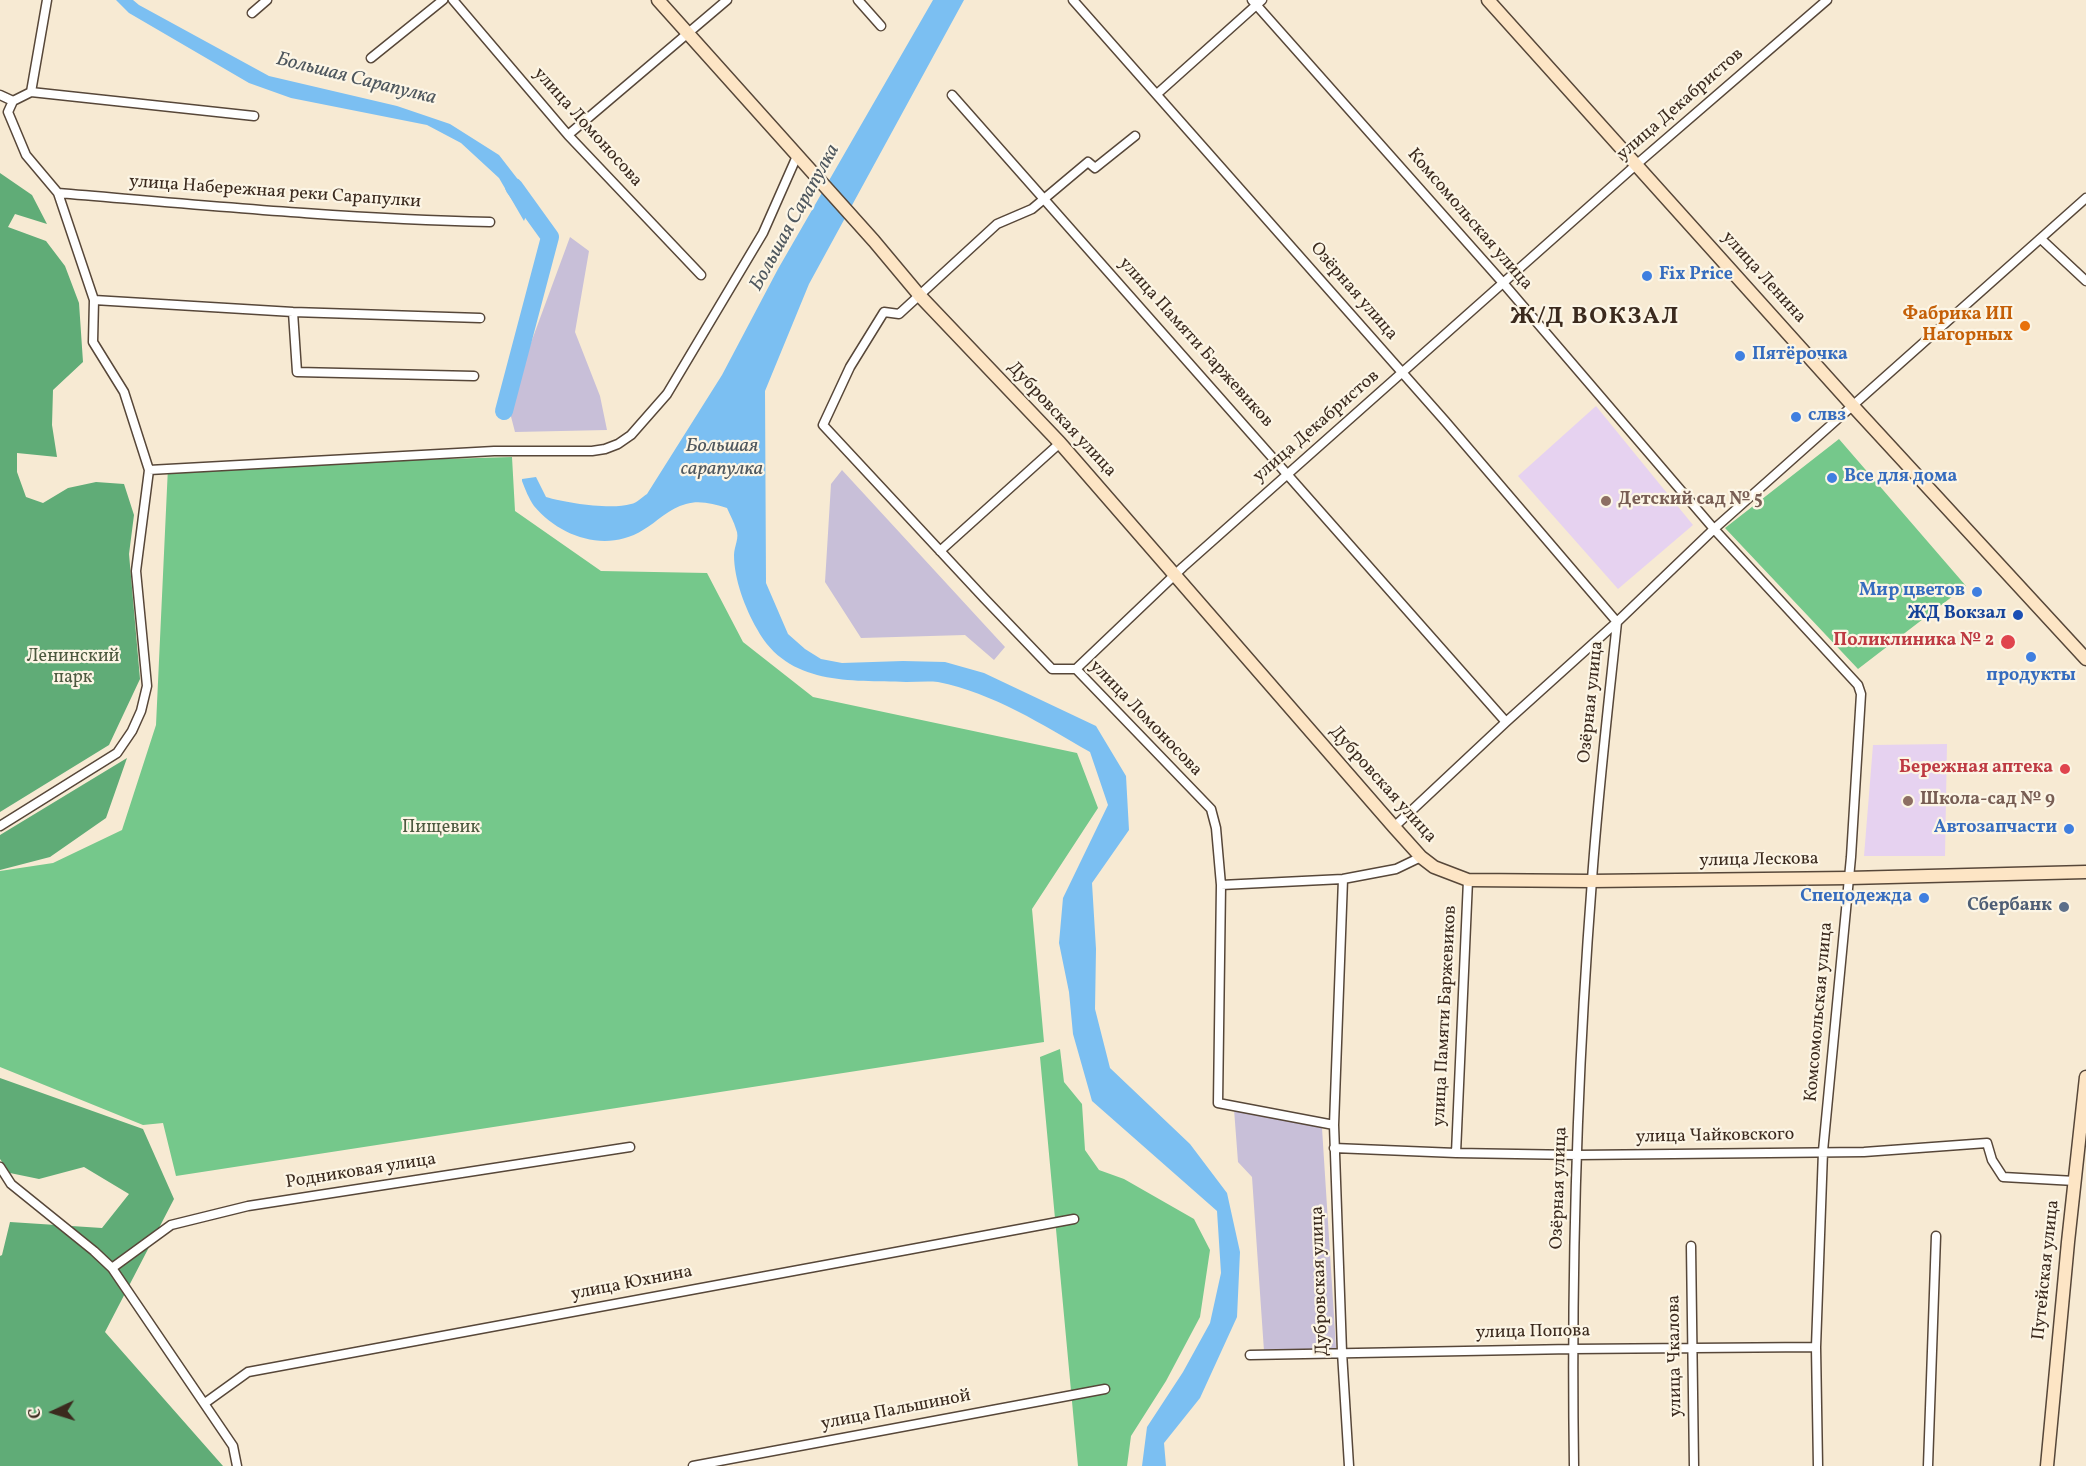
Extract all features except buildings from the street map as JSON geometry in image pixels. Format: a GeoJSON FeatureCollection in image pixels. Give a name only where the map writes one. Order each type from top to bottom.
{"type":"FeatureCollection","features":[{"type":"Feature","properties":{"kind":"street"},"geometry":{"type":"LineString","coordinates":[[31,92],[46,0]]}},
{"type":"Feature","properties":{"kind":"street"},"geometry":{"type":"LineString","coordinates":[[252,13],[267,0]]}},
{"type":"Feature","properties":{"kind":"street"},"geometry":{"type":"LineString","coordinates":[[371,58],[443,0]]}},
{"type":"Feature","properties":{"kind":"street","name":"улица Ломоносова"},"geometry":{"type":"LineString","coordinates":[[453,0],[568,135],[701,275]]}},
{"type":"Feature","properties":{"kind":"street","name":"Дубровская улица"},"geometry":{"type":"LineString","coordinates":[[658,0],[920,296],[1060,443],[1394,827],[1421,857],[1434,867]]}},
{"type":"Feature","properties":{"kind":"street"},"geometry":{"type":"LineString","coordinates":[[568,135],[727,0]]}},
{"type":"Feature","properties":{"kind":"street"},"geometry":{"type":"LineString","coordinates":[[858,0],[881,26]]}},
{"type":"Feature","properties":{"kind":"street","name":"Озёрная улица"},"geometry":{"type":"LineString","coordinates":[[1073,0],[1403,374],[1617,622],[1592,881],[1577,1155],[1572,1349],[1574,1466]]}},
{"type":"Feature","properties":{"kind":"street","name":"улица Ленина"},"geometry":{"type":"LineString","coordinates":[[1488,0],[1852,405],[2086,659]]}},
{"type":"Feature","properties":{"kind":"street","name":"улица Декабристов"},"geometry":{"type":"LineString","coordinates":[[1076,669],[1174,575],[1827,0]]}},
{"type":"Feature","properties":{"kind":"street"},"geometry":{"type":"LineString","coordinates":[[1157,94],[1257,2]]}},
{"type":"Feature","properties":{"kind":"street","name":"Комсомольская улица"},"geometry":{"type":"LineString","coordinates":[[1257,2],[1504,284],[1714,529],[1858,685],[1861,694],[1849,878],[1823,1151],[1816,1347],[1818,1466]]}},
{"type":"Feature","properties":{"kind":"street"},"geometry":{"type":"LineString","coordinates":[[0,826],[117,753],[132,731],[141,711],[147,686],[136,571],[149,470],[124,392],[93,342],[94,300],[58,193],[26,155],[8,112],[14,101],[31,92],[254,116]]}},
{"type":"Feature","properties":{"kind":"street"},"geometry":{"type":"LineString","coordinates":[[0,95],[14,101]]}},
{"type":"Feature","properties":{"kind":"street","name":"улица Памяти Баржевиков"},"geometry":{"type":"LineString","coordinates":[[952,95],[1289,473],[1506,722]]}},
{"type":"Feature","properties":{"kind":"street"},"geometry":{"type":"LineString","coordinates":[[920,296],[997,225],[1032,209],[1088,162],[1095,168],[1135,136]]}},
{"type":"Feature","properties":{"kind":"street"},"geometry":{"type":"LineString","coordinates":[[149,470],[494,451],[592,451],[618,444],[657,408],[680,375],[763,233],[797,156]]}},
{"type":"Feature","properties":{"kind":"street","name":"улица Набережная реки Сарапулки"},"geometry":{"type":"LineString","coordinates":[[58,193],[287,212],[427,221],[490,222]]}},
{"type":"Feature","properties":{"kind":"street"},"geometry":{"type":"LineString","coordinates":[[1394,827],[1617,622],[1714,529],[2000,272],[2042,239],[2086,198]]}},
{"type":"Feature","properties":{"kind":"street"},"geometry":{"type":"LineString","coordinates":[[2042,239],[2086,281]]}},
{"type":"Feature","properties":{"kind":"street","name":"улица Ломоносова"},"geometry":{"type":"LineString","coordinates":[[920,296],[899,314],[884,312],[850,367],[824,425],[1052,669],[1076,669],[1210,809],[1216,828],[1221,885],[1218,1103],[1334,1125]]}},
{"type":"Feature","properties":{"kind":"street"},"geometry":{"type":"LineString","coordinates":[[94,300],[293,312],[480,318]]}},
{"type":"Feature","properties":{"kind":"street"},"geometry":{"type":"LineString","coordinates":[[293,312],[297,372],[474,376]]}},
{"type":"Feature","properties":{"kind":"street"},"geometry":{"type":"LineString","coordinates":[[940,551],[1060,443]]}},
{"type":"Feature","properties":{"kind":"street"},"geometry":{"type":"LineString","coordinates":[[1221,885],[1343,879],[1396,869],[1421,857]]}},
{"type":"Feature","properties":{"kind":"street","name":"улица Лескова"},"geometry":{"type":"LineString","coordinates":[[1434,867],[1468,880],[1592,881],[2086,872]]}},
{"type":"Feature","properties":{"kind":"street","name":"Дубровская улица"},"geometry":{"type":"LineString","coordinates":[[1343,879],[1334,1148],[1349,1466]]}},
{"type":"Feature","properties":{"kind":"street","name":"улица Памяти Баржевиков"},"geometry":{"type":"LineString","coordinates":[[1456,1153],[1468,880]]}},
{"type":"Feature","properties":{"kind":"street","name":"Путейская улица"},"geometry":{"type":"LineString","coordinates":[[2047,1466],[2086,1077]]}},
{"type":"Feature","properties":{"kind":"street","name":"улица Чайковского"},"geometry":{"type":"LineString","coordinates":[[1334,1148],[1577,1155],[1864,1152],[1987,1143],[1992,1160],[2003,1177],[2074,1180]]}},
{"type":"Feature","properties":{"kind":"street","name":"Родниковая улица"},"geometry":{"type":"LineString","coordinates":[[112,1268],[171,1225],[248,1206],[630,1147]]}},
{"type":"Feature","properties":{"kind":"street"},"geometry":{"type":"LineString","coordinates":[[0,1167],[11,1184],[112,1268],[233,1446],[237,1466]]}},
{"type":"Feature","properties":{"kind":"street","name":"улица Юхнина"},"geometry":{"type":"LineString","coordinates":[[205,1403],[248,1372],[1074,1219]]}},
{"type":"Feature","properties":{"kind":"street"},"geometry":{"type":"LineString","coordinates":[[1928,1466],[1936,1236]]}},
{"type":"Feature","properties":{"kind":"street","name":"улица Чкалова"},"geometry":{"type":"LineString","coordinates":[[1691,1246],[1694,1466]]}},
{"type":"Feature","properties":{"kind":"street","name":"улица Попова"},"geometry":{"type":"LineString","coordinates":[[1250,1355],[1816,1347]]}},
{"type":"Feature","properties":{"kind":"street","name":"улица Пальшиной"},"geometry":{"type":"LineString","coordinates":[[693,1466],[1105,1389]]}},
{"type":"Feature","properties":{"kind":"shaded area"},"geometry":{"type":"Polygon","coordinates":[[[570,237],[589,251],[575,332],[600,396],[607,430],[515,432],[508,405],[570,237]]]}},
{"type":"Feature","properties":{"kind":"shaded area","name":"Детский сад № 5"},"geometry":{"type":"Polygon","coordinates":[[[1596,406],[1693,525],[1618,589],[1518,476],[1596,406]]]}},
{"type":"Feature","properties":{"kind":"shaded area"},"geometry":{"type":"Polygon","coordinates":[[[842,470],[1005,647],[994,660],[965,635],[861,638],[825,582],[831,484],[842,470]]]}},
{"type":"Feature","properties":{"kind":"shaded area","name":"Школа-сад № 9"},"geometry":{"type":"Polygon","coordinates":[[[1947,744],[1945,856],[1864,856],[1873,745],[1947,744]]]}},
{"type":"Feature","properties":{"kind":"shaded area"},"geometry":{"type":"Polygon","coordinates":[[[1234,1109],[1322,1128],[1336,1348],[1264,1351],[1252,1177],[1238,1162],[1234,1109]]]}},
{"type":"Feature","properties":{"kind":"green space","name":"Ленинский парк"},"geometry":{"type":"Polygon","coordinates":[[[0,173],[32,195],[47,224],[15,214],[8,227],[46,241],[65,266],[79,303],[83,362],[53,390],[52,425],[57,457],[17,453],[17,472],[26,497],[43,503],[68,488],[96,482],[124,484],[134,515],[129,554],[140,679],[109,745],[0,812],[0,173]]]}},
{"type":"Feature","properties":{"kind":"green space"},"geometry":{"type":"Polygon","coordinates":[[[1839,439],[1966,586],[1858,669],[1725,528],[1839,439]]]}},
{"type":"Feature","properties":{"kind":"green space","name":"Пищевик"},"geometry":{"type":"Polygon","coordinates":[[[512,457],[515,511],[601,571],[707,573],[743,642],[813,697],[1077,753],[1098,808],[1032,909],[1044,1042],[176,1176],[163,1123],[143,1125],[0,1067],[0,871],[53,863],[122,830],[156,725],[168,467],[512,457]]]}},
{"type":"Feature","properties":{"kind":"green space"},"geometry":{"type":"Polygon","coordinates":[[[127,758],[106,818],[50,857],[0,870],[0,835],[127,758]]]}},
{"type":"Feature","properties":{"kind":"green space"},"geometry":{"type":"Polygon","coordinates":[[[1060,1049],[1064,1082],[1082,1104],[1085,1150],[1099,1170],[1124,1179],[1194,1219],[1210,1250],[1200,1317],[1166,1381],[1131,1436],[1127,1466],[1078,1466],[1040,1057],[1060,1049]]]}},
{"type":"Feature","properties":{"kind":"green space"},"geometry":{"type":"Polygon","coordinates":[[[0,1078],[143,1129],[174,1199],[105,1332],[223,1466],[0,1466],[0,1256],[10,1222],[102,1228],[129,1194],[84,1167],[39,1179],[10,1173],[0,1159],[0,1078]]]}},
{"type":"Feature","properties":{"kind":"water"},"geometry":{"type":"Polygon","coordinates":[[[116,0],[133,0],[269,76],[397,106],[450,124],[499,155],[523,186],[529,208],[524,221],[499,178],[461,143],[427,125],[291,98],[249,83],[129,13],[116,0]]]}},
{"type":"Feature","properties":{"kind":"water","name":"Большая сарапулка"},"geometry":{"type":"Polygon","coordinates":[[[933,0],[964,0],[809,284],[765,391],[766,583],[788,634],[821,659],[842,663],[945,662],[984,673],[1096,726],[1126,776],[1129,830],[1092,883],[1096,949],[1095,1009],[1110,1068],[1190,1144],[1227,1193],[1240,1252],[1237,1317],[1200,1398],[1164,1443],[1166,1466],[1142,1466],[1147,1427],[1183,1372],[1210,1323],[1221,1273],[1217,1211],[1092,1101],[1073,1034],[1069,992],[1059,943],[1063,898],[1108,805],[1090,752],[1017,711],[958,687],[938,682],[863,681],[822,676],[785,661],[770,648],[744,603],[734,564],[737,532],[727,508],[701,502],[686,504],[629,537],[599,541],[570,533],[545,517],[532,503],[522,481],[522,479],[536,477],[546,497],[588,505],[622,506],[631,504],[647,494],[722,375],[778,269],[933,0]]]}},
{"type":"Feature","properties":{"kind":"waterway","name":"Большая Сарапулка"},"geometry":{"type":"LineString","coordinates":[[504,411],[550,237],[514,187]]}},
{"type":"Feature","properties":{"kind":"place","name":"Fix Price"},"geometry":{"type":"Point","coordinates":[1647,276]}},
{"type":"Feature","properties":{"kind":"place","name":"Фабрика ИП Нагорных"},"geometry":{"type":"Point","coordinates":[2025,326]}},
{"type":"Feature","properties":{"kind":"place","name":"Пятёрочка"},"geometry":{"type":"Point","coordinates":[1740,356]}},
{"type":"Feature","properties":{"kind":"place","name":"слвз"},"geometry":{"type":"Point","coordinates":[1796,417]}},
{"type":"Feature","properties":{"kind":"place","name":"Все для дома"},"geometry":{"type":"Point","coordinates":[1832,478]}},
{"type":"Feature","properties":{"kind":"place","name":"Детский сад № 5"},"geometry":{"type":"Point","coordinates":[1606,501]}},
{"type":"Feature","properties":{"kind":"place","name":"Мир цветов"},"geometry":{"type":"Point","coordinates":[1977,592]}},
{"type":"Feature","properties":{"kind":"place","name":"ЖД Вокзал"},"geometry":{"type":"Point","coordinates":[2018,615]}},
{"type":"Feature","properties":{"kind":"place","name":"Поликлиника № 2"},"geometry":{"type":"Point","coordinates":[2008,642]}},
{"type":"Feature","properties":{"kind":"place","name":"продукты"},"geometry":{"type":"Point","coordinates":[2031,657]}},
{"type":"Feature","properties":{"kind":"place","name":"Бережная аптека"},"geometry":{"type":"Point","coordinates":[2065,769]}},
{"type":"Feature","properties":{"kind":"place","name":"Школа-сад № 9"},"geometry":{"type":"Point","coordinates":[1908,801]}},
{"type":"Feature","properties":{"kind":"place","name":"Автозапчасти"},"geometry":{"type":"Point","coordinates":[2069,829]}},
{"type":"Feature","properties":{"kind":"place","name":"Спецодежда"},"geometry":{"type":"Point","coordinates":[1924,898]}},
{"type":"Feature","properties":{"kind":"place","name":"Сбербанк"},"geometry":{"type":"Point","coordinates":[2064,907]}},
{"type":"Feature","properties":{"kind":"district","name":"Ж/Д ВОКЗАЛ"},"geometry":{"type":"Point","coordinates":[1595,319]}}]}
